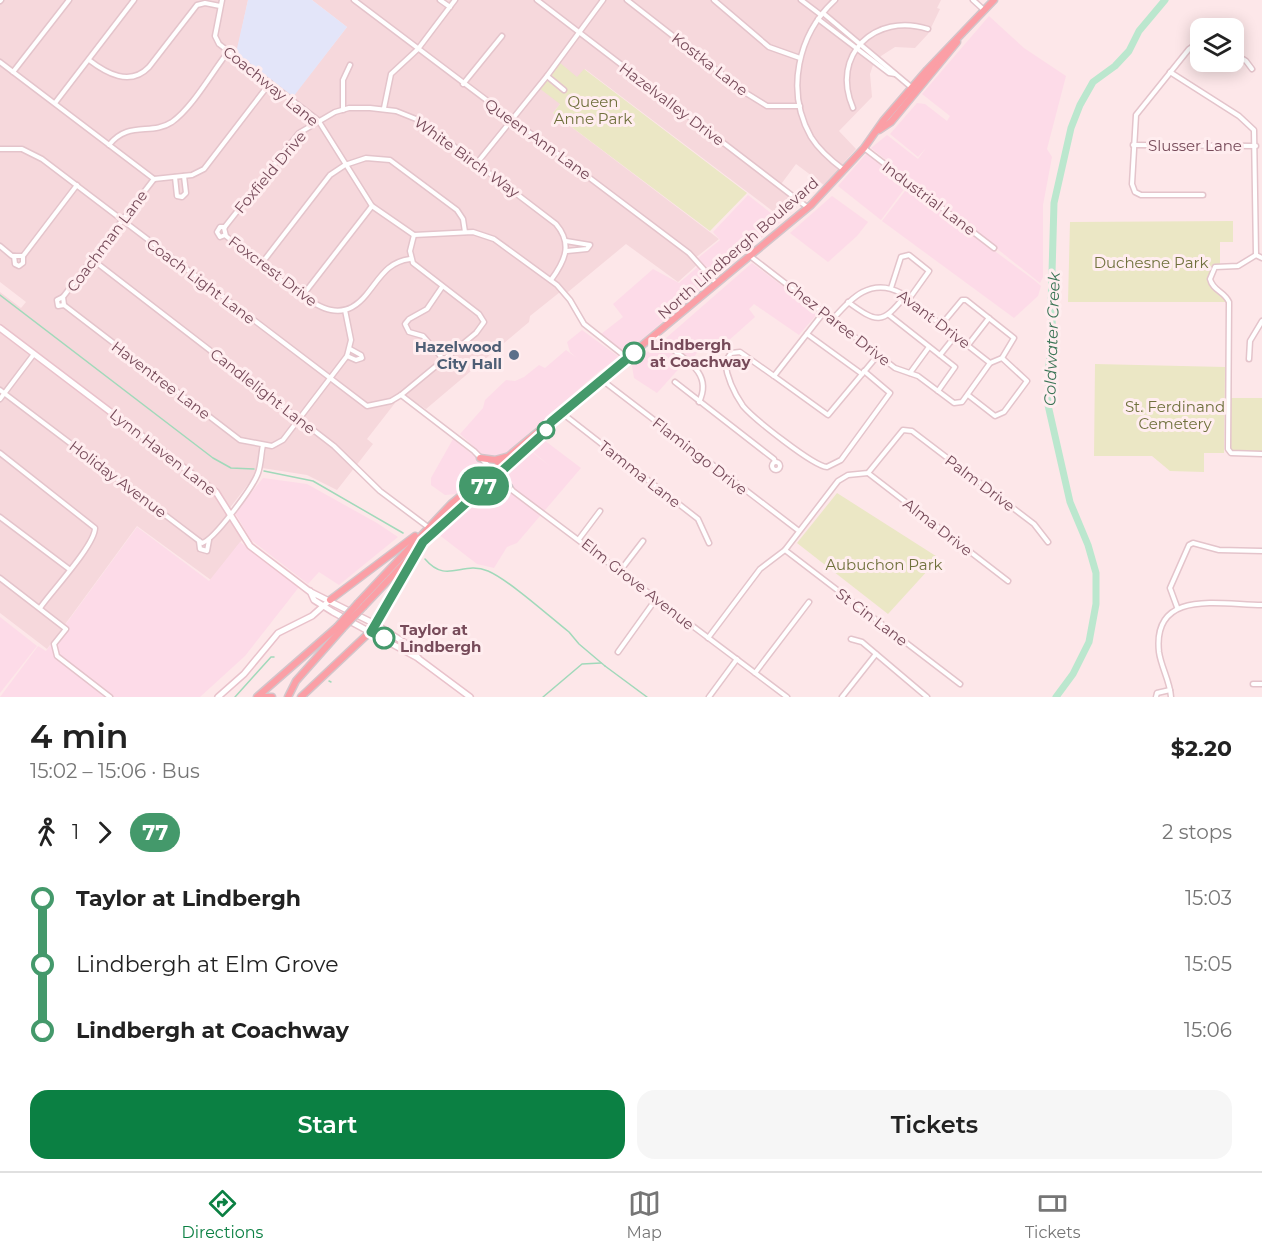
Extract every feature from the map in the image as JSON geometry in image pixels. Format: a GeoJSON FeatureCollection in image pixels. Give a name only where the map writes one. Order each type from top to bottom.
{"type":"FeatureCollection","features":[{"type":"Feature","properties":{"kind":"main road","name":"North Lindbergh Boulevard"},"geometry":{"type":"LineString","coordinates":[[361,604],[486,484],[507,457],[539,428],[562,413],[807,207],[864,148],[879,131],[883,121],[915,90],[994,0]]}},
{"type":"Feature","properties":{"kind":"main road","name":"North Lindbergh Boulevard"},"geometry":{"type":"LineString","coordinates":[[288,697],[296,681],[428,527],[544,433],[551,422]]}},
{"type":"Feature","properties":{"kind":"main road"},"geometry":{"type":"LineString","coordinates":[[480,458],[495,460],[507,457]]}},
{"type":"Feature","properties":{"kind":"main road"},"geometry":{"type":"LineString","coordinates":[[486,484],[509,487]]}},
{"type":"Feature","properties":{"kind":"main road"},"geometry":{"type":"LineString","coordinates":[[330,600],[428,527]]}},
{"type":"Feature","properties":{"kind":"main road"},"geometry":{"type":"LineString","coordinates":[[301,697],[371,632],[423,542]]}},
{"type":"Feature","properties":{"kind":"main road","name":"North Lindbergh Boulevard"},"geometry":{"type":"LineString","coordinates":[[257,697],[340,628]]}},
{"type":"Feature","properties":{"kind":"main road"},"geometry":{"type":"LineString","coordinates":[[265,697],[272,697]]}},
{"type":"Feature","properties":{"kind":"street"},"geometry":{"type":"LineString","coordinates":[[13,72],[69,0]]}},
{"type":"Feature","properties":{"kind":"street"},"geometry":{"type":"LineString","coordinates":[[55,104],[134,0]]}},
{"type":"Feature","properties":{"kind":"street","name":"Coachway Lane"},"geometry":{"type":"LineString","coordinates":[[222,0],[215,36],[228,52],[318,120],[372,206],[414,235]]}},
{"type":"Feature","properties":{"kind":"street","name":"Queen Ann Lane"},"geometry":{"type":"LineString","coordinates":[[354,0],[689,253],[717,284]]}},
{"type":"Feature","properties":{"kind":"street"},"geometry":{"type":"LineString","coordinates":[[440,0],[450,7]]}},
{"type":"Feature","properties":{"kind":"street"},"geometry":{"type":"LineString","coordinates":[[384,108],[391,74],[418,49],[455,0]]}},
{"type":"Feature","properties":{"kind":"street","name":"Hazelvalley Drive"},"geometry":{"type":"LineString","coordinates":[[537,0],[807,207]]}},
{"type":"Feature","properties":{"kind":"street"},"geometry":{"type":"LineString","coordinates":[[477,163],[547,76],[603,0]]}},
{"type":"Feature","properties":{"kind":"street","name":"Kostka Lane"},"geometry":{"type":"LineString","coordinates":[[627,0],[746,93],[767,106],[800,106]]}},
{"type":"Feature","properties":{"kind":"street"},"geometry":{"type":"LineString","coordinates":[[714,0],[769,47],[800,58]]}},
{"type":"Feature","properties":{"kind":"street"},"geometry":{"type":"LineString","coordinates":[[801,0],[862,43],[915,90]]}},
{"type":"Feature","properties":{"kind":"street"},"geometry":{"type":"LineString","coordinates":[[835,0],[809,33],[800,58],[797,77],[800,106],[811,136],[828,158],[844,170]]}},
{"type":"Feature","properties":{"kind":"street"},"geometry":{"type":"LineString","coordinates":[[973,0],[985,10]]}},
{"type":"Feature","properties":{"kind":"street"},"geometry":{"type":"LineString","coordinates":[[89,60],[112,76],[140,74],[197,6],[205,3],[220,6]]}},
{"type":"Feature","properties":{"kind":"street"},"geometry":{"type":"LineString","coordinates":[[821,15],[857,49],[889,73],[895,74]]}},
{"type":"Feature","properties":{"kind":"street"},"geometry":{"type":"LineString","coordinates":[[853,108],[849,97],[848,68],[862,43],[880,29],[892,26],[904,24],[928,29]]}},
{"type":"Feature","properties":{"kind":"street"},"geometry":{"type":"LineString","coordinates":[[463,84],[502,36]]}},
{"type":"Feature","properties":{"kind":"street"},"geometry":{"type":"LineString","coordinates":[[1190,48],[1136,115],[1132,184],[1135,192],[1141,195],[1203,195]]}},
{"type":"Feature","properties":{"kind":"street"},"geometry":{"type":"LineString","coordinates":[[109,145],[124,131],[161,126],[172,122],[228,52]]}},
{"type":"Feature","properties":{"kind":"street"},"geometry":{"type":"LineString","coordinates":[[1244,60],[1252,69]]}},
{"type":"Feature","properties":{"kind":"street"},"geometry":{"type":"LineString","coordinates":[[0,62],[154,179],[184,176],[204,169],[270,83]]}},
{"type":"Feature","properties":{"kind":"street"},"geometry":{"type":"LineString","coordinates":[[343,110],[343,80],[350,65]]}},
{"type":"Feature","properties":{"kind":"street"},"geometry":{"type":"LineString","coordinates":[[1170,72],[1250,123],[1254,130],[1256,255]]}},
{"type":"Feature","properties":{"kind":"street"},"geometry":{"type":"LineString","coordinates":[[547,76],[564,90]]}},
{"type":"Feature","properties":{"kind":"street","name":"White Birch Way"},"geometry":{"type":"LineString","coordinates":[[318,120],[343,110],[384,108],[421,121],[556,224],[566,241]]}},
{"type":"Feature","properties":{"kind":"street","name":"Foxfield Drive"},"geometry":{"type":"LineString","coordinates":[[224,231],[292,140],[318,120]]}},
{"type":"Feature","properties":{"kind":"street","name":"Slusser Lane"},"geometry":{"type":"LineString","coordinates":[[1133,145],[1256,146]]}},
{"type":"Feature","properties":{"kind":"street","name":"Coach Light Lane"},"geometry":{"type":"LineString","coordinates":[[0,149],[18,148],[33,153],[367,406],[391,401],[401,395]]}},
{"type":"Feature","properties":{"kind":"street","name":"Industrial Lane"},"geometry":{"type":"LineString","coordinates":[[864,148],[994,248]]}},
{"type":"Feature","properties":{"kind":"street"},"geometry":{"type":"LineString","coordinates":[[262,263],[323,183],[345,165],[366,158],[390,160],[457,210],[463,219],[465,232]]}},
{"type":"Feature","properties":{"kind":"street"},"geometry":{"type":"LineString","coordinates":[[175,177],[177,196],[182,197],[186,193],[184,176]]}},
{"type":"Feature","properties":{"kind":"street","name":"Coachman Lane"},"geometry":{"type":"LineString","coordinates":[[64,305],[63,297],[154,179]]}},
{"type":"Feature","properties":{"kind":"street"},"geometry":{"type":"LineString","coordinates":[[14,256],[15,264],[19,266],[23,263],[22,256],[77,185]]}},
{"type":"Feature","properties":{"kind":"street"},"geometry":{"type":"LineString","coordinates":[[1256,194],[1262,194]]}},
{"type":"Feature","properties":{"kind":"street"},"geometry":{"type":"LineString","coordinates":[[303,295],[372,206]]}},
{"type":"Feature","properties":{"kind":"street","name":"Foxcrest Drive"},"geometry":{"type":"LineString","coordinates":[[224,231],[303,295],[324,309],[345,310]]}},
{"type":"Feature","properties":{"kind":"street"},"geometry":{"type":"LineString","coordinates":[[401,395],[476,333],[484,322],[479,314],[417,268],[410,258],[414,235],[465,232],[487,235],[551,280],[570,300],[584,324],[628,358]]}},
{"type":"Feature","properties":{"kind":"street"},"geometry":{"type":"LineString","coordinates":[[551,280],[567,251],[566,241],[584,242],[590,245],[587,249],[567,251]]}},
{"type":"Feature","properties":{"kind":"street"},"geometry":{"type":"LineString","coordinates":[[0,246],[14,256],[22,256]]}},
{"type":"Feature","properties":{"kind":"street"},"geometry":{"type":"LineString","coordinates":[[848,302],[873,318],[889,315],[929,272],[909,255],[901,257],[891,288]]}},
{"type":"Feature","properties":{"kind":"street"},"geometry":{"type":"LineString","coordinates":[[1256,255],[1262,258]]}},
{"type":"Feature","properties":{"kind":"street"},"geometry":{"type":"LineString","coordinates":[[1256,255],[1238,266],[1220,265],[1212,270],[1212,286],[1226,297],[1229,305],[1228,449],[1231,453],[1262,454]]}},
{"type":"Feature","properties":{"kind":"street","name":"Chez Paree Drive"},"geometry":{"type":"LineString","coordinates":[[750,256],[895,368],[910,373],[958,403],[968,395]]}},
{"type":"Feature","properties":{"kind":"street"},"geometry":{"type":"LineString","coordinates":[[209,540],[199,541],[200,549],[207,551],[209,540],[255,479],[263,445],[276,446],[299,420],[347,356],[351,340],[345,310],[362,300],[389,266],[410,258]]}},
{"type":"Feature","properties":{"kind":"street","name":"Candlelight Lane"},"geometry":{"type":"LineString","coordinates":[[93,260],[334,446],[380,492],[428,527]]}},
{"type":"Feature","properties":{"kind":"street"},"geometry":{"type":"LineString","coordinates":[[442,287],[426,309],[405,324],[409,332],[423,336],[443,359]]}},
{"type":"Feature","properties":{"kind":"street","name":"Avant Drive"},"geometry":{"type":"LineString","coordinates":[[833,319],[848,302],[866,289],[891,288],[942,324],[990,363]]}},
{"type":"Feature","properties":{"kind":"street"},"geometry":{"type":"LineString","coordinates":[[942,324],[964,300],[1014,338],[1002,358],[990,363],[968,395],[995,416],[1004,412],[1027,381],[1002,358]]}},
{"type":"Feature","properties":{"kind":"street","name":"Haventree Lane"},"geometry":{"type":"LineString","coordinates":[[64,305],[240,440],[263,445]]}},
{"type":"Feature","properties":{"kind":"street"},"geometry":{"type":"LineString","coordinates":[[774,376],[824,312]]}},
{"type":"Feature","properties":{"kind":"street"},"geometry":{"type":"LineString","coordinates":[[889,315],[955,367],[938,391]]}},
{"type":"Feature","properties":{"kind":"street"},"geometry":{"type":"LineString","coordinates":[[968,345],[990,318]]}},
{"type":"Feature","properties":{"kind":"street"},"geometry":{"type":"LineString","coordinates":[[1249,359],[1250,341],[1262,321]]}},
{"type":"Feature","properties":{"kind":"street","name":"Lynn Haven Lane"},"geometry":{"type":"LineString","coordinates":[[0,328],[216,492],[246,542],[309,591],[377,624],[405,643],[419,659]]}},
{"type":"Feature","properties":{"kind":"street"},"geometry":{"type":"LineString","coordinates":[[807,334],[863,373],[890,393],[841,460],[827,467],[813,462],[743,406],[726,373],[724,362],[731,353],[740,352],[828,415],[863,373],[878,355]]}},
{"type":"Feature","properties":{"kind":"street"},"geometry":{"type":"LineString","coordinates":[[655,335],[699,372],[704,386],[699,402]]}},
{"type":"Feature","properties":{"kind":"street"},"geometry":{"type":"LineString","coordinates":[[940,356],[956,335]]}},
{"type":"Feature","properties":{"kind":"street"},"geometry":{"type":"LineString","coordinates":[[910,373],[929,347]]}},
{"type":"Feature","properties":{"kind":"street"},"geometry":{"type":"LineString","coordinates":[[347,356],[356,360],[362,358],[362,355],[350,349]]}},
{"type":"Feature","properties":{"kind":"street"},"geometry":{"type":"LineString","coordinates":[[0,399],[34,354]]}},
{"type":"Feature","properties":{"kind":"street","name":"Flamingo Drive"},"geometry":{"type":"LineString","coordinates":[[602,380],[799,531]]}},
{"type":"Feature","properties":{"kind":"street"},"geometry":{"type":"LineString","coordinates":[[675,382],[775,462]]}},
{"type":"Feature","properties":{"kind":"street","name":"Holiday Avenue"},"geometry":{"type":"LineString","coordinates":[[0,390],[199,541]]}},
{"type":"Feature","properties":{"kind":"street","name":"Elm Grove Avenue"},"geometry":{"type":"LineString","coordinates":[[401,395],[480,458],[509,487],[787,697]]}},
{"type":"Feature","properties":{"kind":"street","name":"Tamma Lane"},"geometry":{"type":"LineString","coordinates":[[562,413],[698,519],[709,543]]}},
{"type":"Feature","properties":{"kind":"street","name":"Palm Drive"},"geometry":{"type":"LineString","coordinates":[[867,473],[900,432],[912,431],[1034,524],[1048,542]]}},
{"type":"Feature","properties":{"kind":"street"},"geometry":{"type":"LineString","coordinates":[[0,453],[95,528],[92,540],[40,608]]}},
{"type":"Feature","properties":{"kind":"street"},"geometry":{"type":"LineString","coordinates":[[708,638],[760,569],[785,550],[838,481],[848,476],[867,473]]}},
{"type":"Feature","properties":{"kind":"street","name":"Alma Drive"},"geometry":{"type":"LineString","coordinates":[[867,473],[1008,581]]}},
{"type":"Feature","properties":{"kind":"street"},"geometry":{"type":"LineString","coordinates":[[579,539],[600,510]]}},
{"type":"Feature","properties":{"kind":"street"},"geometry":{"type":"LineString","coordinates":[[0,517],[69,569]]}},
{"type":"Feature","properties":{"kind":"street"},"geometry":{"type":"LineString","coordinates":[[620,571],[643,542]]}},
{"type":"Feature","properties":{"kind":"street"},"geometry":{"type":"LineString","coordinates":[[1174,609],[1170,588],[1185,549],[1193,543],[1219,550],[1262,551]]}},
{"type":"Feature","properties":{"kind":"street","name":"St Cin Lane"},"geometry":{"type":"LineString","coordinates":[[785,550],[960,684]]}},
{"type":"Feature","properties":{"kind":"street"},"geometry":{"type":"LineString","coordinates":[[0,578],[66,629],[54,644],[57,656],[110,697]]}},
{"type":"Feature","properties":{"kind":"street","name":"Lynn Haven Lane"},"geometry":{"type":"LineString","coordinates":[[309,591],[314,600],[419,659]]}},
{"type":"Feature","properties":{"kind":"street"},"geometry":{"type":"LineString","coordinates":[[618,652],[656,599]]}},
{"type":"Feature","properties":{"kind":"street"},"geometry":{"type":"LineString","coordinates":[[218,697],[244,674],[278,633],[305,620],[330,600]]}},
{"type":"Feature","properties":{"kind":"street"},"geometry":{"type":"LineString","coordinates":[[755,673],[809,602]]}},
{"type":"Feature","properties":{"kind":"street"},"geometry":{"type":"LineString","coordinates":[[1171,697],[1161,662],[1158,636],[1165,618],[1174,609],[1191,604],[1262,605]]}},
{"type":"Feature","properties":{"kind":"street"},"geometry":{"type":"LineString","coordinates":[[851,639],[862,642],[927,697]]}},
{"type":"Feature","properties":{"kind":"street"},"geometry":{"type":"LineString","coordinates":[[842,697],[876,654]]}},
{"type":"Feature","properties":{"kind":"street"},"geometry":{"type":"LineString","coordinates":[[419,659],[467,696]]}},
{"type":"Feature","properties":{"kind":"street"},"geometry":{"type":"LineString","coordinates":[[709,697],[737,660]]}},
{"type":"Feature","properties":{"kind":"street"},"geometry":{"type":"LineString","coordinates":[[1253,684],[1262,684]]}},
{"type":"Feature","properties":{"kind":"street"},"geometry":{"type":"LineString","coordinates":[[1156,697],[1157,693],[1170,690]]}},
{"type":"Feature","properties":{"kind":"shaded area"},"geometry":{"type":"Polygon","coordinates":[[[0,0],[248,0],[235,60],[290,100],[347,27],[312,0],[941,0],[937,8],[940,9],[928,34],[915,48],[895,47],[881,56],[873,65],[870,74],[872,97],[839,131],[856,149],[824,185],[796,164],[779,187],[798,206],[783,219],[585,69],[577,78],[559,63],[560,104],[553,113],[719,239],[694,259],[698,264],[678,282],[626,244],[568,292],[560,292],[530,316],[529,322],[426,409],[409,398],[396,395],[395,403],[367,439],[373,444],[337,490],[307,475],[262,468],[267,444],[262,443],[256,474],[226,513],[242,540],[211,580],[137,526],[47,649],[0,613],[0,292],[21,308],[26,302],[0,282],[0,0]]]}},
{"type":"Feature","properties":{"kind":"shaded area"},"geometry":{"type":"Polygon","coordinates":[[[248,0],[312,0],[347,27],[293,97],[236,53],[248,0]]]}},
{"type":"Feature","properties":{"kind":"shaded area"},"geometry":{"type":"Polygon","coordinates":[[[989,16],[1024,48],[1066,76],[1047,149],[1052,157],[1043,205],[1043,277],[1040,283],[871,148],[887,135],[918,159],[926,148],[918,157],[890,134],[917,103],[925,104],[947,121],[950,116],[922,94],[989,16]]]}},
{"type":"Feature","properties":{"kind":"shaded area"},"geometry":{"type":"Polygon","coordinates":[[[866,154],[907,185],[881,220],[838,186],[866,154]]]}},
{"type":"Feature","properties":{"kind":"shaded area"},"geometry":{"type":"Polygon","coordinates":[[[908,187],[1034,280],[1041,286],[1038,296],[1014,318],[882,221],[908,187]]]}},
{"type":"Feature","properties":{"kind":"shaded area"},"geometry":{"type":"Polygon","coordinates":[[[748,195],[781,221],[626,353],[601,334],[623,317],[613,304],[653,269],[679,283],[693,271],[699,265],[698,258],[720,240],[713,232],[748,195]]]}},
{"type":"Feature","properties":{"kind":"shaded area"},"geometry":{"type":"Polygon","coordinates":[[[832,196],[868,222],[857,236],[828,262],[790,233],[832,196]]]}},
{"type":"Feature","properties":{"kind":"shaded area"},"geometry":{"type":"Polygon","coordinates":[[[752,263],[818,313],[799,335],[754,304],[749,309],[755,317],[727,342],[720,337],[712,348],[703,344],[692,360],[666,338],[752,263]]]}},
{"type":"Feature","properties":{"kind":"shaded area"},"geometry":{"type":"Polygon","coordinates":[[[582,330],[619,357],[597,373],[502,457],[484,456],[460,434],[483,408],[485,400],[506,380],[515,381],[524,377],[539,365],[545,368],[566,350],[577,358],[570,352],[567,342],[582,330]]]}},
{"type":"Feature","properties":{"kind":"shaded area"},"geometry":{"type":"Polygon","coordinates":[[[654,346],[664,351],[666,348],[684,363],[657,393],[634,378],[632,366],[654,346]]]}},
{"type":"Feature","properties":{"kind":"shaded area"},"geometry":{"type":"Polygon","coordinates":[[[453,439],[478,459],[483,465],[483,471],[456,494],[445,495],[431,485],[431,478],[453,439]]]}},
{"type":"Feature","properties":{"kind":"shaded area"},"geometry":{"type":"Polygon","coordinates":[[[544,440],[581,468],[517,543],[507,547],[494,568],[477,564],[438,534],[532,452],[551,467],[533,452],[544,440]]]}},
{"type":"Feature","properties":{"kind":"shaded area"},"geometry":{"type":"Polygon","coordinates":[[[263,478],[307,484],[398,537],[339,585],[319,572],[308,584],[251,540],[235,513],[263,478]]]}},
{"type":"Feature","properties":{"kind":"shaded area"},"geometry":{"type":"Polygon","coordinates":[[[137,527],[209,581],[240,542],[299,587],[245,656],[200,697],[0,697],[38,646],[46,651],[137,527]]]}},
{"type":"Feature","properties":{"kind":"shaded area"},"geometry":{"type":"Polygon","coordinates":[[[0,617],[37,646],[0,693],[0,617]]]}},
{"type":"Feature","properties":{"kind":"green space","name":"Queen Anne Park"},"geometry":{"type":"Polygon","coordinates":[[[559,62],[577,77],[584,69],[747,193],[710,231],[553,113],[560,104],[539,88],[559,62]]]}},
{"type":"Feature","properties":{"kind":"green space","name":"Duchesne Park"},"geometry":{"type":"Polygon","coordinates":[[[1233,221],[1233,242],[1220,242],[1220,265],[1215,267],[1211,282],[1226,297],[1227,302],[1068,302],[1070,222],[1233,221]]]}},
{"type":"Feature","properties":{"kind":"green space","name":"St. Ferdinand Cemetery"},"geometry":{"type":"Polygon","coordinates":[[[1095,364],[1225,367],[1224,453],[1204,453],[1204,472],[1170,471],[1152,456],[1094,456],[1095,364]]]}},
{"type":"Feature","properties":{"kind":"green space"},"geometry":{"type":"Polygon","coordinates":[[[1231,398],[1262,398],[1262,454],[1231,454],[1231,398]]]}},
{"type":"Feature","properties":{"kind":"green space","name":"Aubuchon Park"},"geometry":{"type":"Polygon","coordinates":[[[837,493],[939,558],[888,614],[797,543],[837,493]]]}},
{"type":"Feature","properties":{"kind":"waterway","name":"Coldwater Creek"},"geometry":{"type":"LineString","coordinates":[[1056,697],[1073,674],[1089,642],[1096,604],[1096,573],[1088,545],[1070,502],[1048,405],[1049,362],[1054,343],[1051,308],[1054,203],[1071,128],[1080,105],[1093,82],[1115,66],[1129,51],[1139,31],[1165,0]]}},
{"type":"Feature","properties":{"kind":"waterway"},"geometry":{"type":"LineString","coordinates":[[0,295],[213,458],[231,468],[254,469]]}},
{"type":"Feature","properties":{"kind":"waterway"},"geometry":{"type":"LineString","coordinates":[[264,471],[313,481],[403,533]]}},
{"type":"Feature","properties":{"kind":"waterway"},"geometry":{"type":"LineString","coordinates":[[425,559],[440,570],[479,568],[497,576],[518,590],[569,632],[579,644],[605,666]]}},
{"type":"Feature","properties":{"kind":"waterway"},"geometry":{"type":"LineString","coordinates":[[235,697],[271,657],[274,657]]}},
{"type":"Feature","properties":{"kind":"waterway"},"geometry":{"type":"LineString","coordinates":[[543,697],[582,664],[601,663]]}},
{"type":"Feature","properties":{"kind":"waterway"},"geometry":{"type":"LineString","coordinates":[[605,666],[647,697]]}},
{"type":"Feature","properties":{"kind":"bus line","name":"77"},"geometry":{"type":"LineString","coordinates":[[384,638],[371,632],[423,542],[448,517],[544,433],[551,422],[634,353]]}},
{"type":"Feature","properties":{"kind":"place","name":"Lindbergh at Coachway"},"geometry":{"type":"Point","coordinates":[634,353]}},
{"type":"Feature","properties":{"kind":"place","name":"Hazelwood City Hall"},"geometry":{"type":"Point","coordinates":[514,355]}},
{"type":"Feature","properties":{"kind":"place","name":"Taylor at Lindbergh"},"geometry":{"type":"Point","coordinates":[384,638]}}]}
